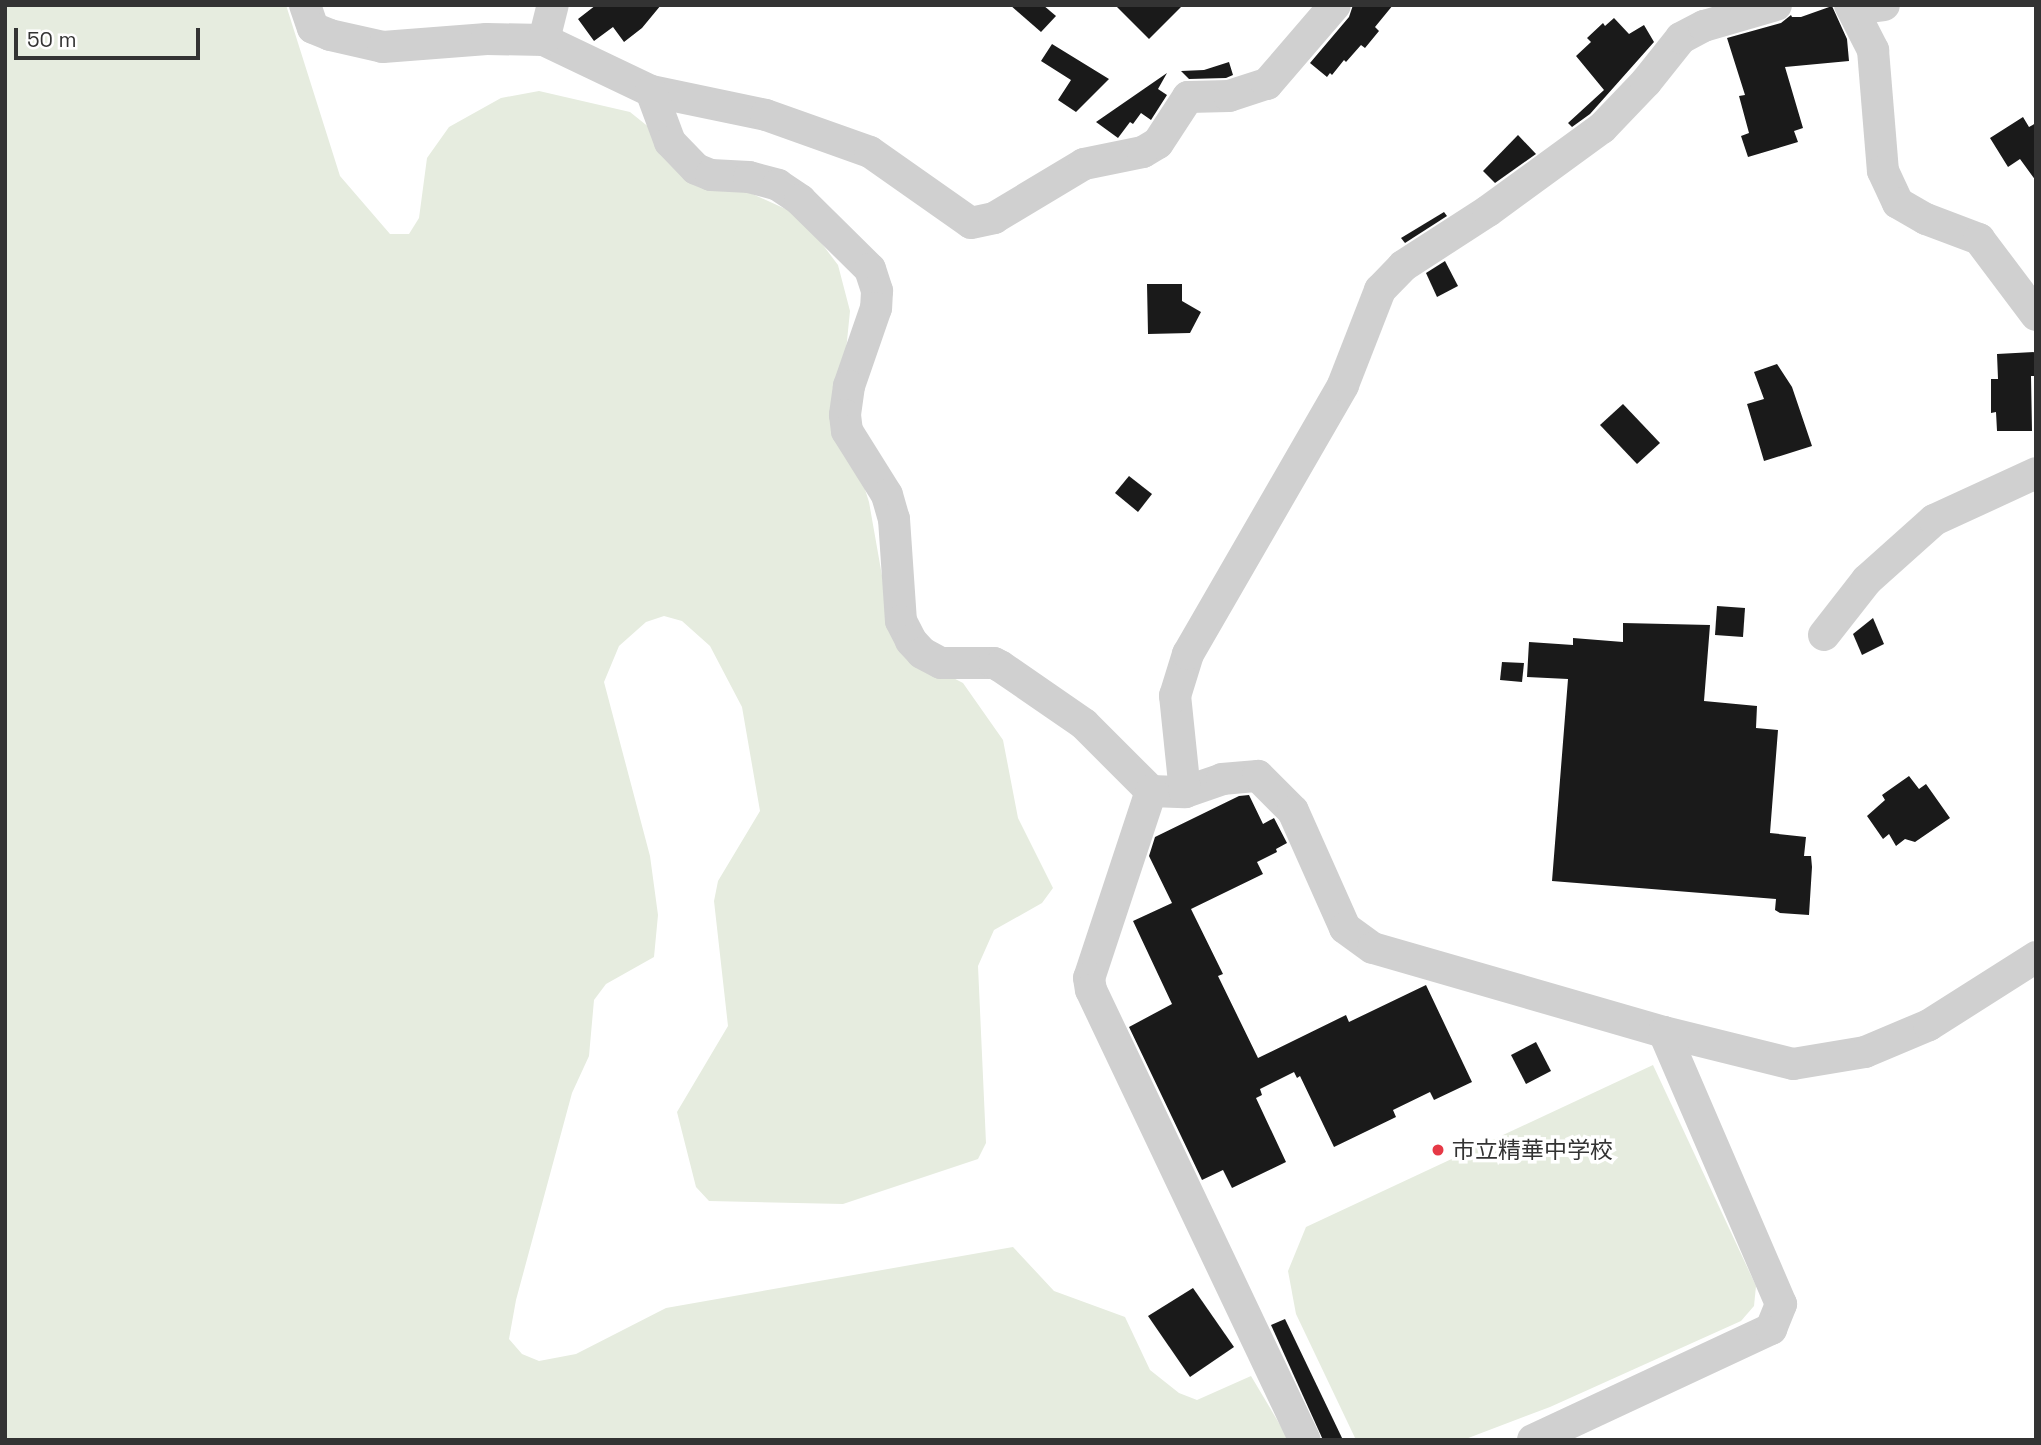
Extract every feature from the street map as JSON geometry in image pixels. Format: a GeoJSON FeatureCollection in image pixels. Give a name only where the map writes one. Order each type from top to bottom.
{"type":"FeatureCollection","features":[{"type":"Feature","properties":{"kind":"street"},"geometry":{"type":"LineString","coordinates":[[305,5],[313,28],[330,35],[383,47],[487,39],[544,40],[651,91],[766,115],[870,152],[971,223],[994,218],[1084,164],[1143,152],[1158,143],[1188,97],[1229,96],[1267,84],[1335,5]]}},
{"type":"Feature","properties":{"kind":"street"},"geometry":{"type":"LineString","coordinates":[[544,40],[553,5]]}},
{"type":"Feature","properties":{"kind":"street"},"geometry":{"type":"LineString","coordinates":[[1185,792],[1175,696],[1188,653],[1343,385],[1380,290],[1403,266],[1488,211],[1602,128],[1646,82],[1681,38],[1704,26],[1776,5]]}},
{"type":"Feature","properties":{"kind":"street"},"geometry":{"type":"LineString","coordinates":[[1884,5],[1852,7],[1873,50],[1883,171],[1898,203],[1926,219],[1979,239],[2036,315]]}},
{"type":"Feature","properties":{"kind":"street"},"geometry":{"type":"LineString","coordinates":[[651,91],[670,142],[696,169],[711,175],[749,177],[778,185],[800,200],[870,269],[877,291],[876,308],[849,386],[845,415],[848,431],[887,495],[894,519],[901,621],[911,641],[922,653],[941,663],[994,663],[1000,666],[1084,724],[1151,791],[1185,792],[1222,779],[1258,776],[1293,811],[1345,928],[1373,948],[1664,1032],[1793,1064],[1865,1052],[1929,1025],[2036,957]]}},
{"type":"Feature","properties":{"kind":"street"},"geometry":{"type":"LineString","coordinates":[[1825,635],[1867,580],[1934,520],[2036,472]]}},
{"type":"Feature","properties":{"kind":"street"},"geometry":{"type":"LineString","coordinates":[[1151,791],[1089,978],[1091,990],[1305,1440]]}},
{"type":"Feature","properties":{"kind":"street"},"geometry":{"type":"LineString","coordinates":[[1533,1440],[1771,1329],[1781,1304],[1664,1032]]}},
{"type":"Feature","properties":{"kind":"shaded area"},"geometry":{"type":"Polygon","coordinates":[[[5,5],[286,5],[340,176],[390,234],[409,234],[419,218],[427,158],[449,127],[501,98],[539,91],[630,112],[706,173],[801,216],[838,265],[850,311],[840,411],[869,502],[887,604],[930,666],[963,683],[1003,740],[1018,818],[1053,888],[1042,903],[994,930],[978,966],[986,1143],[978,1159],[843,1204],[709,1201],[696,1187],[677,1112],[728,1026],[714,901],[718,881],[760,811],[742,707],[710,646],[682,621],[664,616],[646,622],[619,646],[604,682],[650,856],[658,915],[654,957],[606,984],[594,1000],[589,1056],[572,1093],[516,1300],[509,1339],[522,1354],[539,1361],[576,1354],[666,1308],[1013,1247],[1054,1291],[1125,1317],[1150,1370],[1179,1393],[1197,1400],[1251,1376],[1289,1440],[5,1440],[5,5]]]}},
{"type":"Feature","properties":{"kind":"shaded area"},"geometry":{"type":"Polygon","coordinates":[[[1653,1065],[1756,1286],[1754,1306],[1741,1321],[1550,1407],[1463,1440],[1356,1440],[1296,1314],[1288,1271],[1306,1227],[1653,1065]]]}},
{"type":"Feature","properties":{"kind":"building"},"geometry":{"type":"Polygon","coordinates":[[[596,5],[661,5],[642,28],[624,42],[613,27],[594,41],[578,19],[596,5]]]}},
{"type":"Feature","properties":{"kind":"building"},"geometry":{"type":"Polygon","coordinates":[[[1010,5],[1043,5],[1056,16],[1041,32],[1010,5]]]}},
{"type":"Feature","properties":{"kind":"building"},"geometry":{"type":"Polygon","coordinates":[[[1115,5],[1183,5],[1149,39],[1115,5]]]}},
{"type":"Feature","properties":{"kind":"building"},"geometry":{"type":"Polygon","coordinates":[[[1353,5],[1393,5],[1375,27],[1379,31],[1365,48],[1361,45],[1327,77],[1310,63],[1349,17],[1353,5]]]}},
{"type":"Feature","properties":{"kind":"building"},"geometry":{"type":"Polygon","coordinates":[[[1832,6],[1847,39],[1849,61],[1785,67],[1803,128],[1794,131],[1798,142],[1748,157],[1741,136],[1749,133],[1739,96],[1745,95],[1727,38],[1781,23],[1791,15],[1801,17],[1832,6]]]}},
{"type":"Feature","properties":{"kind":"building"},"geometry":{"type":"Polygon","coordinates":[[[1614,18],[1629,34],[1644,25],[1654,42],[1590,114],[1572,127],[1568,123],[1604,90],[1576,56],[1591,42],[1587,38],[1603,23],[1605,26],[1614,18]]]}},
{"type":"Feature","properties":{"kind":"building"},"geometry":{"type":"Polygon","coordinates":[[[1052,44],[1109,79],[1076,112],[1058,100],[1071,80],[1041,61],[1052,44]]]}},
{"type":"Feature","properties":{"kind":"building"},"geometry":{"type":"Polygon","coordinates":[[[1229,62],[1233,75],[1226,78],[1189,79],[1181,71],[1204,70],[1229,62]]]}},
{"type":"Feature","properties":{"kind":"building"},"geometry":{"type":"Polygon","coordinates":[[[1167,73],[1158,89],[1167,95],[1151,120],[1141,113],[1118,138],[1096,122],[1167,73]]]}},
{"type":"Feature","properties":{"kind":"building"},"geometry":{"type":"Polygon","coordinates":[[[2023,117],[2029,127],[2036,123],[2036,181],[2020,159],[2008,167],[1990,138],[2023,117]]]}},
{"type":"Feature","properties":{"kind":"building"},"geometry":{"type":"Polygon","coordinates":[[[1518,135],[1536,154],[1495,183],[1483,171],[1518,135]]]}},
{"type":"Feature","properties":{"kind":"building"},"geometry":{"type":"Polygon","coordinates":[[[1444,212],[1447,216],[1405,243],[1401,238],[1444,212]]]}},
{"type":"Feature","properties":{"kind":"building"},"geometry":{"type":"Polygon","coordinates":[[[1445,261],[1458,286],[1437,297],[1426,273],[1445,261]]]}},
{"type":"Feature","properties":{"kind":"building"},"geometry":{"type":"Polygon","coordinates":[[[1147,284],[1182,284],[1182,301],[1201,312],[1190,333],[1148,334],[1147,284]]]}},
{"type":"Feature","properties":{"kind":"building"},"geometry":{"type":"Polygon","coordinates":[[[2036,352],[2036,376],[2031,376],[2032,431],[1997,431],[1996,412],[1991,413],[1991,379],[1998,379],[1997,354],[2036,352]]]}},
{"type":"Feature","properties":{"kind":"building"},"geometry":{"type":"Polygon","coordinates":[[[1777,364],[1792,387],[1812,446],[1764,461],[1747,404],[1764,399],[1754,372],[1777,364]]]}},
{"type":"Feature","properties":{"kind":"building"},"geometry":{"type":"Polygon","coordinates":[[[1623,404],[1660,443],[1637,464],[1600,425],[1623,404]]]}},
{"type":"Feature","properties":{"kind":"building"},"geometry":{"type":"Polygon","coordinates":[[[1129,476],[1152,494],[1138,512],[1115,493],[1129,476]]]}},
{"type":"Feature","properties":{"kind":"building"},"geometry":{"type":"Polygon","coordinates":[[[1717,606],[1745,608],[1743,637],[1715,635],[1717,606]]]}},
{"type":"Feature","properties":{"kind":"building"},"geometry":{"type":"Polygon","coordinates":[[[1873,618],[1884,644],[1862,655],[1853,634],[1873,618]]]}},
{"type":"Feature","properties":{"kind":"building"},"geometry":{"type":"Polygon","coordinates":[[[1623,623],[1710,625],[1704,701],[1757,706],[1756,728],[1778,730],[1770,833],[1806,837],[1804,856],[1811,856],[1812,867],[1809,915],[1780,913],[1775,910],[1776,899],[1552,881],[1568,679],[1527,677],[1529,642],[1573,645],[1573,638],[1623,642],[1623,623]]]}},
{"type":"Feature","properties":{"kind":"building"},"geometry":{"type":"Polygon","coordinates":[[[1502,662],[1524,663],[1522,682],[1500,680],[1502,662]]]}},
{"type":"Feature","properties":{"kind":"building"},"geometry":{"type":"Polygon","coordinates":[[[1909,776],[1919,789],[1926,784],[1950,818],[1915,842],[1905,839],[1896,846],[1889,834],[1883,839],[1867,816],[1885,800],[1882,795],[1909,776]]]}},
{"type":"Feature","properties":{"kind":"building"},"geometry":{"type":"Polygon","coordinates":[[[1249,795],[1263,824],[1274,818],[1287,843],[1276,849],[1277,852],[1257,862],[1263,874],[1191,909],[1223,974],[1218,976],[1258,1058],[1346,1015],[1349,1022],[1426,985],[1472,1082],[1434,1100],[1430,1092],[1393,1110],[1396,1117],[1334,1147],[1300,1076],[1297,1078],[1294,1072],[1260,1089],[1262,1095],[1256,1098],[1286,1162],[1232,1188],[1223,1170],[1202,1180],[1129,1027],[1172,1004],[1133,921],[1172,903],[1149,856],[1155,837],[1239,796],[1249,795]]]}},
{"type":"Feature","properties":{"kind":"building"},"geometry":{"type":"Polygon","coordinates":[[[1536,1042],[1551,1071],[1526,1084],[1511,1055],[1536,1042]]]}},
{"type":"Feature","properties":{"kind":"building"},"geometry":{"type":"Polygon","coordinates":[[[1193,1288],[1234,1347],[1190,1377],[1148,1316],[1193,1288]]]}},
{"type":"Feature","properties":{"kind":"building"},"geometry":{"type":"Polygon","coordinates":[[[1285,1319],[1343,1440],[1323,1440],[1271,1325],[1285,1319]]]}},
{"type":"Feature","properties":{"kind":"place","name":"市立精華中学校"},"geometry":{"type":"Point","coordinates":[1438,1150]}}]}
